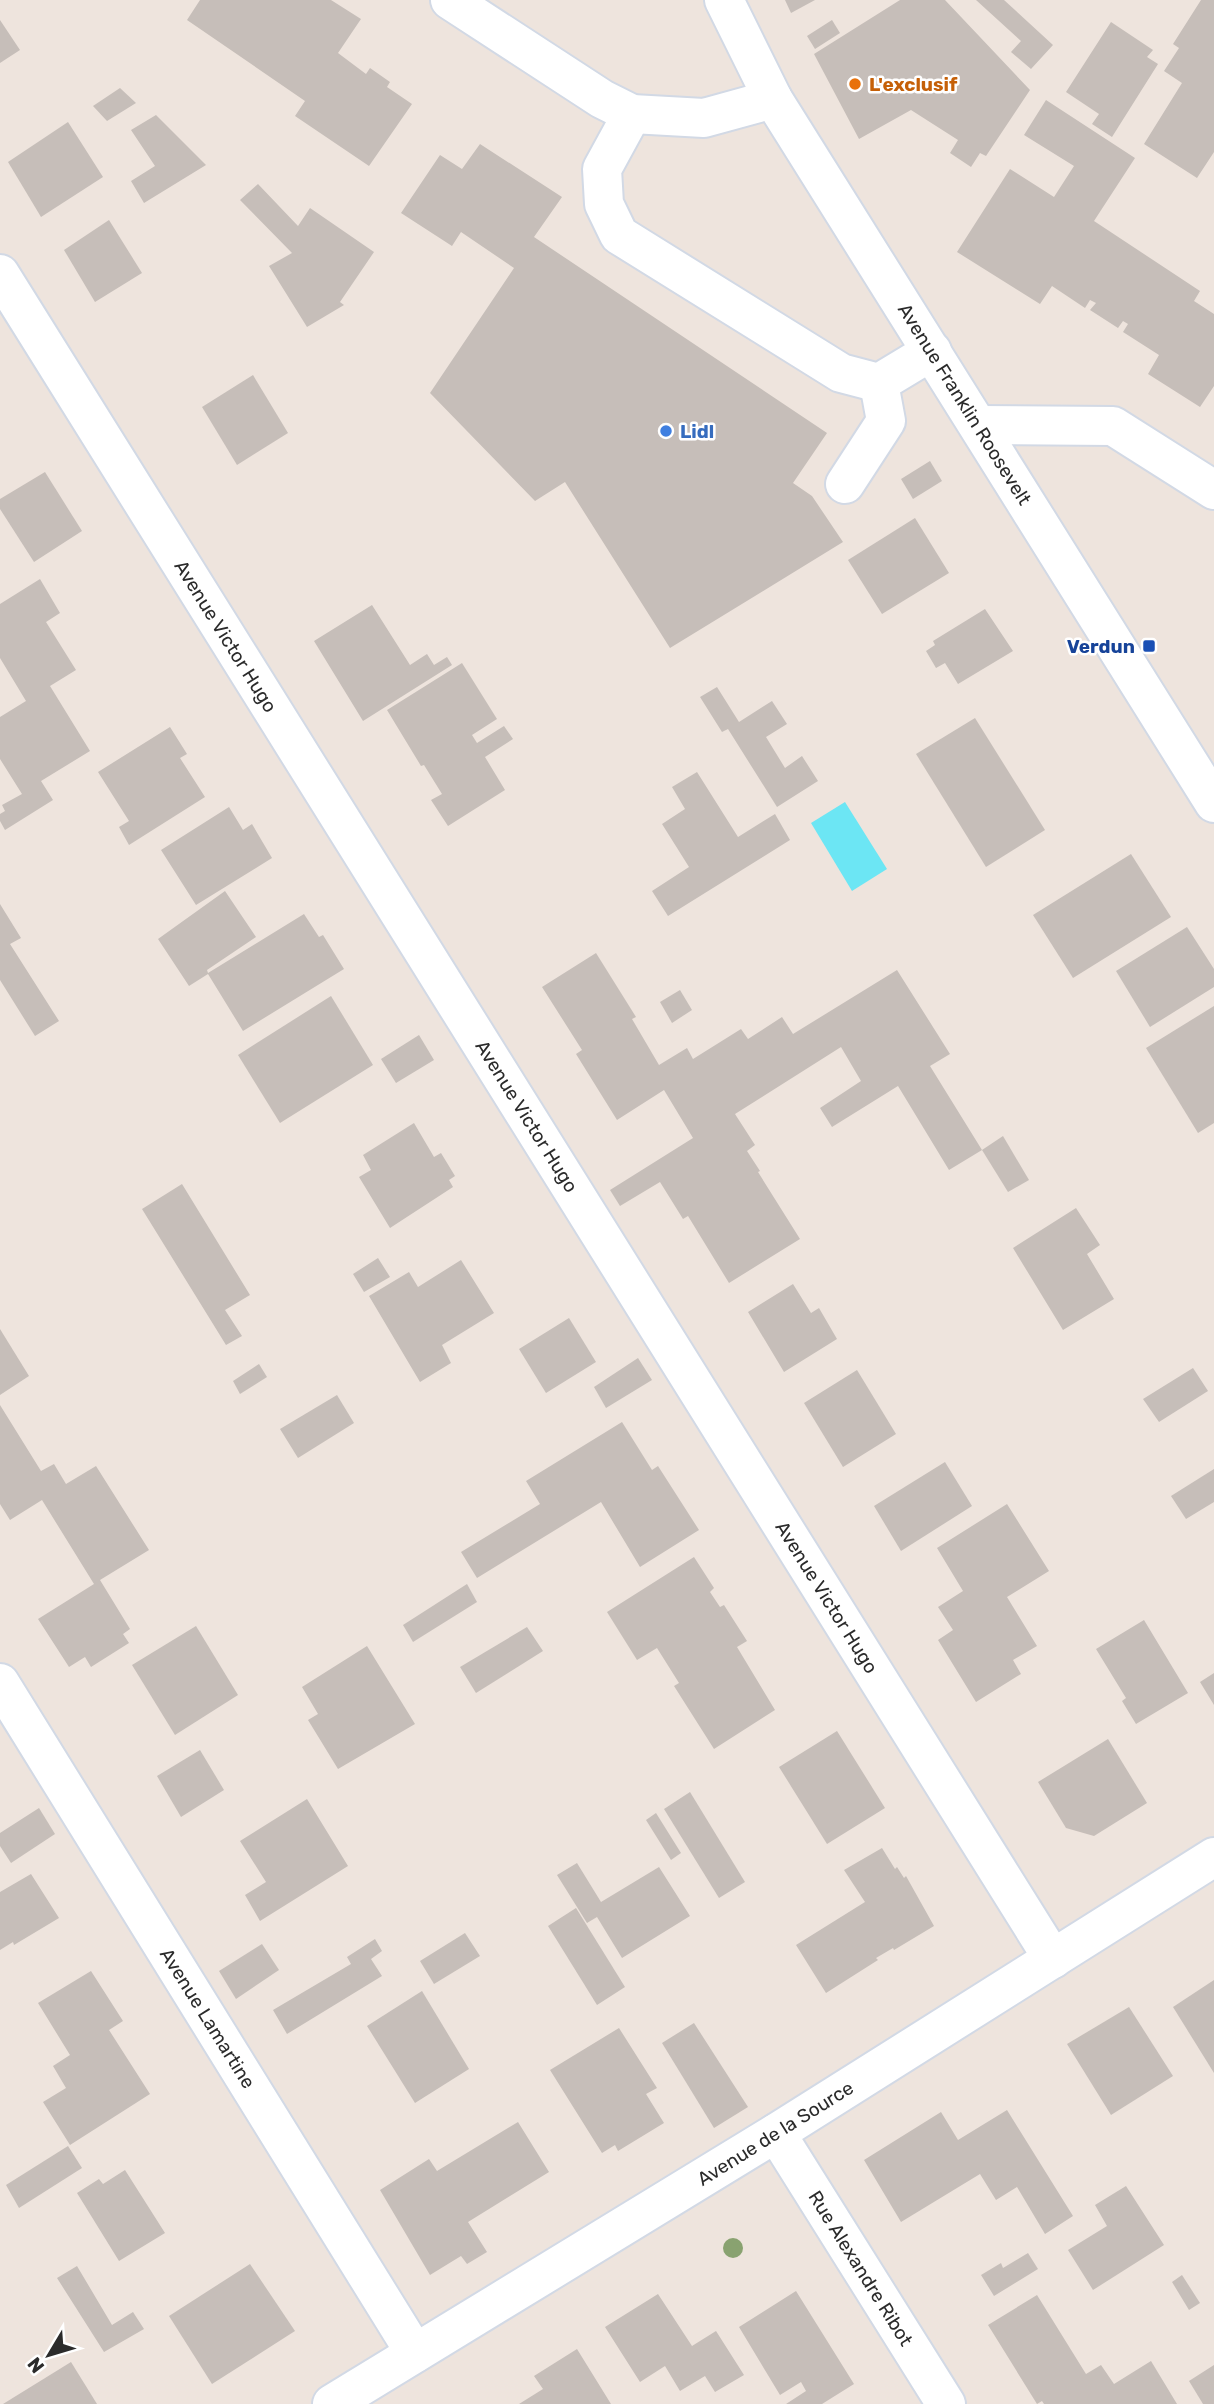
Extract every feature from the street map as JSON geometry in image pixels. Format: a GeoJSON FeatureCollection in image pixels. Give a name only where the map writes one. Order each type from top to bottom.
{"type":"FeatureCollection","features":[{"type":"Feature","properties":{"kind":"street"},"geometry":{"type":"LineString","coordinates":[[450,0],[601,99],[632,114],[704,118],[773,99]]}},
{"type":"Feature","properties":{"kind":"street","name":"Avenue Franklin Roosevelt"},"geometry":{"type":"LineString","coordinates":[[724,0],[773,99],[1214,803]]}},
{"type":"Feature","properties":{"kind":"street"},"geometry":{"type":"LineString","coordinates":[[632,114],[603,169],[604,204],[619,235],[841,373],[879,383],[932,351]]}},
{"type":"Feature","properties":{"kind":"street","name":"Avenue Victor Hugo"},"geometry":{"type":"LineString","coordinates":[[0,274],[1053,1959]]}},
{"type":"Feature","properties":{"kind":"street"},"geometry":{"type":"LineString","coordinates":[[845,484],[886,421],[879,383]]}},
{"type":"Feature","properties":{"kind":"street"},"geometry":{"type":"LineString","coordinates":[[979,425],[1113,426],[1214,490]]}},
{"type":"Feature","properties":{"kind":"street","name":"Avenue Lamartine"},"geometry":{"type":"LineString","coordinates":[[0,1683],[415,2353]]}},
{"type":"Feature","properties":{"kind":"street","name":"Avenue de la Source"},"geometry":{"type":"LineString","coordinates":[[332,2404],[776,2133],[1214,1857]]}},
{"type":"Feature","properties":{"kind":"street","name":"Rue Alexandre Ribot"},"geometry":{"type":"LineString","coordinates":[[776,2133],[946,2404]]}},
{"type":"Feature","properties":{"kind":"water"},"geometry":{"type":"Polygon","coordinates":[[[845,802],[887,869],[852,891],[811,823],[845,802]]]}},
{"type":"Feature","properties":{"kind":"building"},"geometry":{"type":"Polygon","coordinates":[[[200,0],[331,0],[361,19],[338,53],[366,74],[370,68],[390,82],[387,87],[412,104],[369,166],[295,116],[305,101],[187,20],[200,0]]]}},
{"type":"Feature","properties":{"kind":"building"},"geometry":{"type":"Polygon","coordinates":[[[785,0],[815,0],[791,13],[785,0]]]}},
{"type":"Feature","properties":{"kind":"building"},"geometry":{"type":"Polygon","coordinates":[[[900,0],[945,0],[1030,90],[986,156],[980,153],[971,167],[950,153],[958,140],[911,110],[859,139],[814,54],[900,0]]]}},
{"type":"Feature","properties":{"kind":"building"},"geometry":{"type":"Polygon","coordinates":[[[976,0],[1004,0],[1053,45],[1031,69],[1011,52],[1021,41],[976,0]]]}},
{"type":"Feature","properties":{"kind":"building"},"geometry":{"type":"Polygon","coordinates":[[[1201,0],[1214,0],[1214,152],[1197,178],[1144,144],[1182,83],[1164,71],[1179,48],[1173,44],[1201,0]]]}},
{"type":"Feature","properties":{"kind":"building"},"geometry":{"type":"Polygon","coordinates":[[[0,20],[20,50],[0,63],[0,20]]]}},
{"type":"Feature","properties":{"kind":"building"},"geometry":{"type":"Polygon","coordinates":[[[832,20],[840,33],[815,49],[807,36],[832,20]]]}},
{"type":"Feature","properties":{"kind":"building"},"geometry":{"type":"Polygon","coordinates":[[[1111,22],[1153,50],[1147,57],[1158,64],[1112,137],[1092,124],[1099,114],[1066,92],[1111,22]]]}},
{"type":"Feature","properties":{"kind":"building"},"geometry":{"type":"Polygon","coordinates":[[[120,88],[136,103],[107,121],[93,106],[120,88]]]}},
{"type":"Feature","properties":{"kind":"building"},"geometry":{"type":"Polygon","coordinates":[[[1046,100],[1135,158],[1094,221],[1200,291],[1194,301],[1214,314],[1214,386],[1200,407],[1148,374],[1159,355],[1123,332],[1128,324],[1123,321],[1118,328],[1090,310],[1096,303],[1090,300],[1085,308],[1052,286],[1040,304],[957,252],[1010,169],[1054,197],[1074,166],[1024,135],[1046,100]]]}},
{"type":"Feature","properties":{"kind":"building"},"geometry":{"type":"Polygon","coordinates":[[[156,115],[206,165],[144,203],[131,181],[155,166],[131,130],[156,115]]]}},
{"type":"Feature","properties":{"kind":"building"},"geometry":{"type":"Polygon","coordinates":[[[68,122],[103,177],[41,217],[8,162],[68,122]]]}},
{"type":"Feature","properties":{"kind":"building"},"geometry":{"type":"Polygon","coordinates":[[[480,144],[562,197],[534,237],[827,433],[793,483],[812,496],[843,542],[670,648],[565,482],[535,501],[430,393],[514,268],[461,232],[452,246],[401,213],[440,155],[462,169],[480,144]]]}},
{"type":"Feature","properties":{"kind":"building"},"geometry":{"type":"Polygon","coordinates":[[[258,184],[298,226],[310,208],[374,252],[340,302],[344,305],[307,327],[269,266],[292,253],[240,200],[258,184]]]}},
{"type":"Feature","properties":{"kind":"building"},"geometry":{"type":"Polygon","coordinates":[[[109,220],[142,273],[95,302],[64,250],[109,220]]]}},
{"type":"Feature","properties":{"kind":"building"},"geometry":{"type":"Polygon","coordinates":[[[253,375],[288,433],[237,465],[202,407],[253,375]]]}},
{"type":"Feature","properties":{"kind":"building"},"geometry":{"type":"Polygon","coordinates":[[[930,461],[942,481],[913,499],[901,479],[930,461]]]}},
{"type":"Feature","properties":{"kind":"building"},"geometry":{"type":"Polygon","coordinates":[[[45,472],[82,531],[34,562],[0,509],[0,499],[45,472]]]}},
{"type":"Feature","properties":{"kind":"building"},"geometry":{"type":"Polygon","coordinates":[[[915,518],[949,573],[882,614],[848,560],[915,518]]]}},
{"type":"Feature","properties":{"kind":"building"},"geometry":{"type":"Polygon","coordinates":[[[40,579],[60,613],[46,622],[76,670],[50,686],[90,751],[41,781],[53,800],[5,830],[0,821],[0,814],[5,811],[2,805],[22,794],[0,759],[0,717],[26,701],[0,658],[0,604],[40,579]]]}},
{"type":"Feature","properties":{"kind":"building"},"geometry":{"type":"Polygon","coordinates":[[[372,605],[410,665],[427,654],[434,665],[447,657],[452,665],[363,721],[314,641],[372,605]]]}},
{"type":"Feature","properties":{"kind":"building"},"geometry":{"type":"Polygon","coordinates":[[[985,609],[1013,651],[958,684],[945,663],[936,668],[926,651],[935,645],[933,641],[985,609]]]}},
{"type":"Feature","properties":{"kind":"building"},"geometry":{"type":"Polygon","coordinates":[[[462,663],[497,719],[472,735],[477,743],[504,726],[513,739],[485,757],[505,790],[448,826],[431,800],[442,794],[424,765],[421,766],[387,710],[462,663]]]}},
{"type":"Feature","properties":{"kind":"building"},"geometry":{"type":"Polygon","coordinates":[[[717,687],[739,722],[772,701],[787,724],[766,737],[785,768],[802,756],[818,781],[777,807],[728,729],[722,732],[700,697],[717,687]]]}},
{"type":"Feature","properties":{"kind":"building"},"geometry":{"type":"Polygon","coordinates":[[[975,718],[1045,830],[986,867],[916,754],[975,718]]]}},
{"type":"Feature","properties":{"kind":"building"},"geometry":{"type":"Polygon","coordinates":[[[170,727],[187,754],[180,758],[205,797],[129,845],[119,827],[129,821],[98,772],[170,727]]]}},
{"type":"Feature","properties":{"kind":"building"},"geometry":{"type":"Polygon","coordinates":[[[697,772],[738,837],[775,814],[790,840],[668,916],[652,891],[689,867],[662,824],[685,809],[672,787],[697,772]]]}},
{"type":"Feature","properties":{"kind":"building"},"geometry":{"type":"Polygon","coordinates":[[[229,807],[243,830],[252,824],[272,858],[196,905],[161,850],[229,807]]]}},
{"type":"Feature","properties":{"kind":"building"},"geometry":{"type":"Polygon","coordinates":[[[1131,854],[1171,917],[1073,978],[1033,915],[1131,854]]]}},
{"type":"Feature","properties":{"kind":"building"},"geometry":{"type":"Polygon","coordinates":[[[225,891],[256,937],[207,970],[208,973],[304,914],[319,937],[323,935],[344,969],[243,1031],[208,974],[189,986],[158,939],[225,891]]]}},
{"type":"Feature","properties":{"kind":"building"},"geometry":{"type":"Polygon","coordinates":[[[0,904],[21,938],[10,944],[59,1021],[35,1036],[0,980],[0,904]]]}},
{"type":"Feature","properties":{"kind":"building"},"geometry":{"type":"Polygon","coordinates":[[[1187,927],[1214,969],[1214,987],[1150,1027],[1116,971],[1187,927]]]}},
{"type":"Feature","properties":{"kind":"building"},"geometry":{"type":"Polygon","coordinates":[[[596,953],[636,1017],[632,1019],[659,1065],[687,1048],[693,1059],[741,1029],[748,1039],[782,1017],[793,1034],[897,970],[950,1054],[930,1066],[982,1150],[949,1170],[898,1086],[832,1127],[820,1108],[861,1081],[841,1047],[735,1114],[755,1145],[747,1151],[800,1239],[729,1283],[688,1216],[683,1219],[660,1182],[620,1206],[610,1190],[693,1138],[664,1090],[617,1120],[576,1054],[582,1050],[542,987],[596,953]]]}},
{"type":"Feature","properties":{"kind":"building"},"geometry":{"type":"Polygon","coordinates":[[[680,990],[692,1010],[672,1023],[660,1002],[680,990]]]}},
{"type":"Feature","properties":{"kind":"building"},"geometry":{"type":"Polygon","coordinates":[[[331,996],[373,1065],[280,1123],[238,1055],[331,996]]]}},
{"type":"Feature","properties":{"kind":"building"},"geometry":{"type":"Polygon","coordinates":[[[1214,1006],[1214,1123],[1198,1133],[1146,1048],[1214,1006]]]}},
{"type":"Feature","properties":{"kind":"building"},"geometry":{"type":"Polygon","coordinates":[[[419,1035],[434,1060],[396,1083],[381,1059],[419,1035]]]}},
{"type":"Feature","properties":{"kind":"building"},"geometry":{"type":"Polygon","coordinates":[[[414,1123],[434,1157],[441,1153],[455,1176],[449,1180],[453,1187],[390,1228],[359,1177],[371,1170],[363,1155],[414,1123]]]}},
{"type":"Feature","properties":{"kind":"building"},"geometry":{"type":"Polygon","coordinates":[[[1003,1136],[1029,1180],[1008,1192],[982,1150],[1003,1136]]]}},
{"type":"Feature","properties":{"kind":"building"},"geometry":{"type":"Polygon","coordinates":[[[182,1184],[250,1295],[225,1310],[242,1336],[226,1345],[142,1209],[182,1184]]]}},
{"type":"Feature","properties":{"kind":"building"},"geometry":{"type":"Polygon","coordinates":[[[1076,1208],[1100,1245],[1087,1254],[1114,1299],[1063,1330],[1013,1248],[1076,1208]]]}},
{"type":"Feature","properties":{"kind":"building"},"geometry":{"type":"Polygon","coordinates":[[[378,1258],[390,1277],[364,1292],[353,1274],[378,1258]]]}},
{"type":"Feature","properties":{"kind":"building"},"geometry":{"type":"Polygon","coordinates":[[[461,1260],[494,1313],[442,1345],[451,1363],[420,1382],[369,1296],[409,1272],[418,1287],[461,1260]]]}},
{"type":"Feature","properties":{"kind":"building"},"geometry":{"type":"Polygon","coordinates":[[[793,1284],[811,1313],[819,1308],[837,1339],[784,1372],[748,1312],[793,1284]]]}},
{"type":"Feature","properties":{"kind":"building"},"geometry":{"type":"Polygon","coordinates":[[[569,1318],[596,1362],[546,1393],[519,1349],[569,1318]]]}},
{"type":"Feature","properties":{"kind":"building"},"geometry":{"type":"Polygon","coordinates":[[[0,1329],[29,1376],[0,1395],[0,1329]]]}},
{"type":"Feature","properties":{"kind":"building"},"geometry":{"type":"Polygon","coordinates":[[[638,1358],[652,1380],[606,1408],[594,1387],[638,1358]]]}},
{"type":"Feature","properties":{"kind":"building"},"geometry":{"type":"Polygon","coordinates":[[[259,1364],[267,1377],[240,1394],[233,1381],[259,1364]]]}},
{"type":"Feature","properties":{"kind":"building"},"geometry":{"type":"Polygon","coordinates":[[[1193,1368],[1208,1391],[1159,1422],[1143,1399],[1193,1368]]]}},
{"type":"Feature","properties":{"kind":"building"},"geometry":{"type":"Polygon","coordinates":[[[857,1370],[896,1434],[843,1467],[804,1403],[857,1370]]]}},
{"type":"Feature","properties":{"kind":"building"},"geometry":{"type":"Polygon","coordinates":[[[337,1395],[354,1423],[298,1458],[280,1429],[337,1395]]]}},
{"type":"Feature","properties":{"kind":"building"},"geometry":{"type":"Polygon","coordinates":[[[0,1405],[41,1471],[54,1464],[66,1484],[96,1466],[149,1550],[100,1580],[130,1629],[123,1634],[129,1643],[91,1667],[85,1657],[69,1667],[38,1619],[94,1584],[42,1500],[10,1520],[0,1504],[0,1405]]]}},
{"type":"Feature","properties":{"kind":"building"},"geometry":{"type":"Polygon","coordinates":[[[622,1422],[652,1470],[658,1466],[699,1530],[640,1567],[601,1502],[477,1578],[461,1552],[540,1504],[526,1481],[622,1422]]]}},
{"type":"Feature","properties":{"kind":"building"},"geometry":{"type":"Polygon","coordinates":[[[945,1462],[972,1506],[901,1551],[874,1506],[945,1462]]]}},
{"type":"Feature","properties":{"kind":"building"},"geometry":{"type":"Polygon","coordinates":[[[1214,1469],[1214,1502],[1186,1519],[1171,1496],[1214,1469]]]}},
{"type":"Feature","properties":{"kind":"building"},"geometry":{"type":"Polygon","coordinates":[[[1007,1504],[1049,1571],[1007,1597],[1037,1646],[1013,1660],[1021,1674],[976,1702],[938,1640],[953,1630],[938,1607],[963,1591],[937,1548],[1007,1504]]]}},
{"type":"Feature","properties":{"kind":"building"},"geometry":{"type":"Polygon","coordinates":[[[694,1557],[714,1588],[710,1592],[720,1607],[724,1605],[747,1641],[737,1647],[775,1710],[714,1749],[674,1686],[679,1683],[657,1648],[637,1660],[607,1612],[694,1557]]]}},
{"type":"Feature","properties":{"kind":"building"},"geometry":{"type":"Polygon","coordinates":[[[467,1584],[477,1602],[413,1642],[403,1625],[467,1584]]]}},
{"type":"Feature","properties":{"kind":"building"},"geometry":{"type":"Polygon","coordinates":[[[1144,1620],[1188,1693],[1136,1724],[1122,1701],[1126,1698],[1096,1649],[1144,1620]]]}},
{"type":"Feature","properties":{"kind":"building"},"geometry":{"type":"Polygon","coordinates":[[[196,1626],[238,1695],[175,1735],[132,1665],[196,1626]]]}},
{"type":"Feature","properties":{"kind":"building"},"geometry":{"type":"Polygon","coordinates":[[[527,1627],[543,1651],[476,1693],[460,1667],[527,1627]]]}},
{"type":"Feature","properties":{"kind":"building"},"geometry":{"type":"Polygon","coordinates":[[[367,1646],[415,1724],[338,1769],[308,1720],[318,1714],[302,1687],[367,1646]]]}},
{"type":"Feature","properties":{"kind":"building"},"geometry":{"type":"Polygon","coordinates":[[[1214,1673],[1214,1705],[1200,1682],[1214,1673]]]}},
{"type":"Feature","properties":{"kind":"building"},"geometry":{"type":"Polygon","coordinates":[[[837,1731],[885,1808],[827,1844],[779,1767],[837,1731]]]}},
{"type":"Feature","properties":{"kind":"building"},"geometry":{"type":"Polygon","coordinates":[[[1108,1739],[1147,1803],[1094,1836],[1066,1828],[1038,1782],[1108,1739]]]}},
{"type":"Feature","properties":{"kind":"building"},"geometry":{"type":"Polygon","coordinates":[[[200,1750],[224,1790],[181,1817],[157,1776],[200,1750]]]}},
{"type":"Feature","properties":{"kind":"building"},"geometry":{"type":"Polygon","coordinates":[[[690,1792],[745,1882],[719,1898],[664,1809],[690,1792]]]}},
{"type":"Feature","properties":{"kind":"building"},"geometry":{"type":"Polygon","coordinates":[[[307,1799],[348,1866],[260,1921],[245,1895],[266,1882],[240,1841],[307,1799]]]}},
{"type":"Feature","properties":{"kind":"building"},"geometry":{"type":"Polygon","coordinates":[[[39,1808],[55,1834],[11,1863],[0,1846],[0,1833],[39,1808]]]}},
{"type":"Feature","properties":{"kind":"building"},"geometry":{"type":"Polygon","coordinates":[[[656,1813],[681,1853],[671,1860],[646,1820],[656,1813]]]}},
{"type":"Feature","properties":{"kind":"building"},"geometry":{"type":"Polygon","coordinates":[[[882,1848],[895,1869],[897,1867],[904,1878],[906,1876],[934,1926],[876,1958],[878,1960],[826,1993],[796,1945],[865,1902],[844,1870],[882,1848]]]}},
{"type":"Feature","properties":{"kind":"building"},"geometry":{"type":"Polygon","coordinates":[[[577,1863],[601,1902],[659,1867],[690,1916],[622,1958],[597,1917],[587,1923],[557,1875],[577,1863]]]}},
{"type":"Feature","properties":{"kind":"building"},"geometry":{"type":"Polygon","coordinates":[[[31,1874],[59,1918],[14,1945],[13,1942],[0,1950],[0,1892],[31,1874]]]}},
{"type":"Feature","properties":{"kind":"building"},"geometry":{"type":"Polygon","coordinates":[[[576,1908],[625,1987],[597,2005],[548,1926],[576,1908]]]}},
{"type":"Feature","properties":{"kind":"building"},"geometry":{"type":"Polygon","coordinates":[[[465,1933],[480,1956],[434,1984],[420,1961],[465,1933]]]}},
{"type":"Feature","properties":{"kind":"building"},"geometry":{"type":"Polygon","coordinates":[[[375,1939],[382,1951],[371,1959],[382,1976],[287,2034],[273,2010],[351,1964],[347,1957],[375,1939]]]}},
{"type":"Feature","properties":{"kind":"building"},"geometry":{"type":"Polygon","coordinates":[[[262,1944],[279,1970],[236,1999],[219,1971],[262,1944]]]}},
{"type":"Feature","properties":{"kind":"building"},"geometry":{"type":"Polygon","coordinates":[[[91,1971],[123,2021],[109,2030],[150,2094],[70,2145],[43,2102],[66,2088],[53,2066],[70,2055],[38,2003],[91,1971]]]}},
{"type":"Feature","properties":{"kind":"building"},"geometry":{"type":"Polygon","coordinates":[[[1214,1980],[1214,2073],[1173,2007],[1214,1980]]]}},
{"type":"Feature","properties":{"kind":"building"},"geometry":{"type":"Polygon","coordinates":[[[422,1991],[469,2069],[415,2103],[367,2026],[422,1991]]]}},
{"type":"Feature","properties":{"kind":"building"},"geometry":{"type":"Polygon","coordinates":[[[1129,2007],[1173,2076],[1111,2115],[1067,2044],[1129,2007]]]}},
{"type":"Feature","properties":{"kind":"building"},"geometry":{"type":"Polygon","coordinates":[[[694,2023],[748,2107],[714,2128],[662,2043],[694,2023]]]}},
{"type":"Feature","properties":{"kind":"building"},"geometry":{"type":"Polygon","coordinates":[[[619,2028],[657,2088],[646,2094],[664,2123],[618,2151],[615,2145],[602,2153],[550,2070],[619,2028]]]}},
{"type":"Feature","properties":{"kind":"building"},"geometry":{"type":"Polygon","coordinates":[[[1007,2110],[1073,2216],[1045,2234],[1017,2187],[996,2200],[980,2174],[901,2222],[864,2160],[941,2112],[958,2140],[1007,2110]]]}},
{"type":"Feature","properties":{"kind":"building"},"geometry":{"type":"Polygon","coordinates":[[[518,2122],[549,2172],[468,2222],[487,2252],[467,2264],[461,2256],[430,2275],[380,2190],[429,2159],[437,2171],[518,2122]]]}},
{"type":"Feature","properties":{"kind":"building"},"geometry":{"type":"Polygon","coordinates":[[[68,2146],[82,2168],[19,2208],[6,2185],[68,2146]]]}},
{"type":"Feature","properties":{"kind":"building"},"geometry":{"type":"Polygon","coordinates":[[[125,2170],[165,2233],[119,2261],[77,2193],[99,2179],[103,2184],[125,2170]]]}},
{"type":"Feature","properties":{"kind":"building"},"geometry":{"type":"Polygon","coordinates":[[[1126,2186],[1164,2245],[1093,2290],[1068,2250],[1107,2226],[1095,2205],[1126,2186]]]}},
{"type":"Feature","properties":{"kind":"building"},"geometry":{"type":"Polygon","coordinates":[[[1028,2253],[1038,2269],[994,2296],[981,2275],[1001,2263],[1003,2268],[1028,2253]]]}},
{"type":"Feature","properties":{"kind":"building"},"geometry":{"type":"Polygon","coordinates":[[[250,2264],[295,2331],[212,2384],[169,2316],[250,2264]]]}},
{"type":"Feature","properties":{"kind":"building"},"geometry":{"type":"Polygon","coordinates":[[[77,2266],[112,2325],[133,2312],[144,2329],[104,2352],[57,2278],[77,2266]]]}},
{"type":"Feature","properties":{"kind":"building"},"geometry":{"type":"Polygon","coordinates":[[[1182,2275],[1200,2303],[1189,2310],[1172,2282],[1182,2275]]]}},
{"type":"Feature","properties":{"kind":"building"},"geometry":{"type":"Polygon","coordinates":[[[796,2291],[854,2384],[822,2404],[786,2404],[806,2391],[801,2382],[780,2395],[739,2327],[796,2291]]]}},
{"type":"Feature","properties":{"kind":"building"},"geometry":{"type":"Polygon","coordinates":[[[658,2294],[692,2346],[716,2331],[744,2375],[715,2392],[705,2376],[680,2391],[665,2366],[640,2382],[605,2327],[658,2294]]]}},
{"type":"Feature","properties":{"kind":"building"},"geometry":{"type":"Polygon","coordinates":[[[1037,2295],[1086,2374],[1101,2365],[1114,2384],[1151,2361],[1177,2404],[1044,2404],[1042,2401],[1037,2404],[988,2325],[1037,2295]]]}},
{"type":"Feature","properties":{"kind":"building"},"geometry":{"type":"Polygon","coordinates":[[[577,2349],[611,2404],[519,2404],[543,2389],[534,2376],[577,2349]]]}},
{"type":"Feature","properties":{"kind":"building"},"geometry":{"type":"Polygon","coordinates":[[[71,2362],[97,2404],[3,2404],[71,2362]]]}},
{"type":"Feature","properties":{"kind":"building"},"geometry":{"type":"Polygon","coordinates":[[[1214,2365],[1214,2404],[1203,2404],[1189,2381],[1214,2365]]]}},
{"type":"Feature","properties":{"kind":"place","name":"L'exclusif"},"geometry":{"type":"Point","coordinates":[855,84]}},
{"type":"Feature","properties":{"kind":"place","name":"Lidl"},"geometry":{"type":"Point","coordinates":[666,431]}},
{"type":"Feature","properties":{"kind":"place","name":"Verdun"},"geometry":{"type":"Point","coordinates":[1149,646]}}]}
